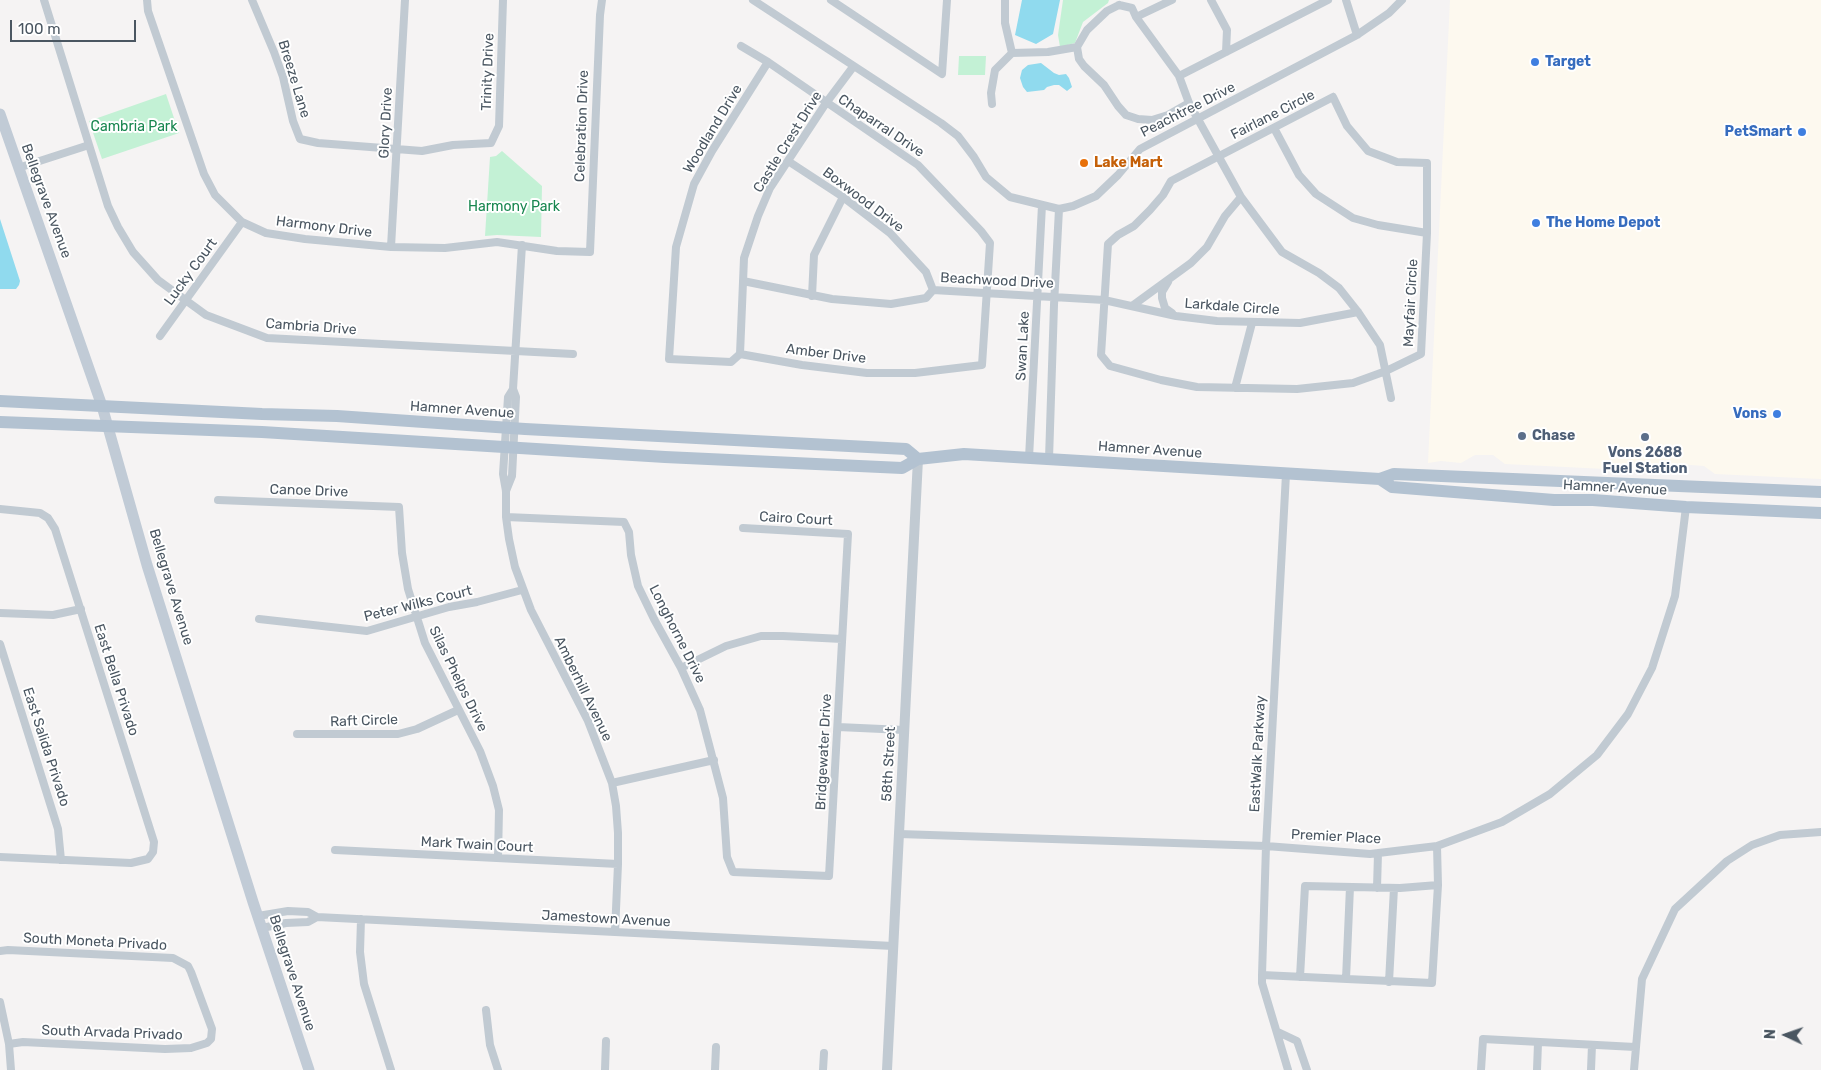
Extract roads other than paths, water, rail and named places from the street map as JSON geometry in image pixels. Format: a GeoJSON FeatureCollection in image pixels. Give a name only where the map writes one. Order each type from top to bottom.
{"type":"FeatureCollection","features":[{"type":"Feature","properties":{"kind":"main road","name":"Bellegrave Avenue"},"geometry":{"type":"LineString","coordinates":[[0,114],[102,406],[147,565],[258,916],[309,1070]]}},
{"type":"Feature","properties":{"kind":"main road","name":"Hamner Avenue"},"geometry":{"type":"LineString","coordinates":[[0,401],[336,416],[510,428],[906,449],[918,460]]}},
{"type":"Feature","properties":{"kind":"main road","name":"Hamner Avenue"},"geometry":{"type":"LineString","coordinates":[[0,422],[262,432],[666,457],[902,468],[918,460],[964,454],[1380,479],[1394,474],[1821,492]]}},
{"type":"Feature","properties":{"kind":"main road"},"geometry":{"type":"LineString","coordinates":[[1406,488],[1420,483],[1472,486],[1483,478]]}},
{"type":"Feature","properties":{"kind":"main road","name":"Hamner Avenue"},"geometry":{"type":"LineString","coordinates":[[1380,479],[1392,487],[1554,500],[1593,500],[1686,507],[1821,513]]}},
{"type":"Feature","properties":{"kind":"street","name":"Cambria Drive"},"geometry":{"type":"LineString","coordinates":[[44,0],[108,206],[118,227],[133,252],[158,280],[206,315],[267,338],[573,354]]}},
{"type":"Feature","properties":{"kind":"street","name":"Harmony Drive"},"geometry":{"type":"LineString","coordinates":[[147,0],[148,11],[204,174],[214,195],[242,222],[266,233],[305,239],[390,247],[444,248],[497,242],[557,252],[590,252]]}},
{"type":"Feature","properties":{"kind":"street","name":"Breeze Lane"},"geometry":{"type":"LineString","coordinates":[[252,0],[283,77],[293,121],[300,139],[318,143],[397,149]]}},
{"type":"Feature","properties":{"kind":"street","name":"Glory Drive"},"geometry":{"type":"LineString","coordinates":[[390,247],[405,0]]}},
{"type":"Feature","properties":{"kind":"street","name":"Trinity Drive"},"geometry":{"type":"LineString","coordinates":[[397,149],[422,151],[453,145],[491,143],[498,126],[503,0]]}},
{"type":"Feature","properties":{"kind":"street","name":"Celebration Drive"},"geometry":{"type":"LineString","coordinates":[[590,252],[602,0]]}},
{"type":"Feature","properties":{"kind":"street"},"geometry":{"type":"LineString","coordinates":[[753,0],[853,67],[942,123],[958,136],[986,177],[1010,197],[1060,209],[1049,459]]}},
{"type":"Feature","properties":{"kind":"street"},"geometry":{"type":"LineString","coordinates":[[831,0],[942,74],[947,0]]}},
{"type":"Feature","properties":{"kind":"street"},"geometry":{"type":"LineString","coordinates":[[1005,0],[1006,25],[1012,53]]}},
{"type":"Feature","properties":{"kind":"street"},"geometry":{"type":"LineString","coordinates":[[1172,0],[1136,16],[1132,8],[1119,5],[1107,11],[1087,30],[1077,47],[1079,59],[1084,66],[1104,85],[1118,106],[1126,114],[1138,119],[1152,120],[1168,115],[1189,102]]}},
{"type":"Feature","properties":{"kind":"street"},"geometry":{"type":"LineString","coordinates":[[1211,0],[1227,30],[1226,52]]}},
{"type":"Feature","properties":{"kind":"street"},"geometry":{"type":"LineString","coordinates":[[1179,76],[1328,0]]}},
{"type":"Feature","properties":{"kind":"street"},"geometry":{"type":"LineString","coordinates":[[1346,0],[1357,35]]}},
{"type":"Feature","properties":{"kind":"street","name":"Peachtree Drive"},"geometry":{"type":"LineString","coordinates":[[1060,209],[1073,206],[1096,196],[1140,149],[1357,35],[1389,13],[1402,0]]}},
{"type":"Feature","properties":{"kind":"street","name":"Mayfair Circle"},"geometry":{"type":"LineString","coordinates":[[1136,16],[1179,76],[1189,102],[1241,197],[1282,252],[1319,273],[1339,288],[1358,312],[1380,346],[1386,371],[1421,354],[1427,233],[1428,163]]}},
{"type":"Feature","properties":{"kind":"street","name":"Chaparral Drive"},"geometry":{"type":"LineString","coordinates":[[741,46],[768,62],[918,165],[981,231],[990,243],[982,365]]}},
{"type":"Feature","properties":{"kind":"street"},"geometry":{"type":"LineString","coordinates":[[992,104],[991,93],[995,70],[1012,53],[1048,52],[1077,47]]}},
{"type":"Feature","properties":{"kind":"street","name":"Woodland Drive"},"geometry":{"type":"LineString","coordinates":[[669,359],[676,247],[694,184],[712,151],[768,62]]}},
{"type":"Feature","properties":{"kind":"street","name":"Castle Crest Drive"},"geometry":{"type":"LineString","coordinates":[[740,354],[744,258],[758,216],[770,188],[826,103],[853,67]]}},
{"type":"Feature","properties":{"kind":"street","name":"Fairlane Circle"},"geometry":{"type":"LineString","coordinates":[[1386,371],[1354,383],[1297,389],[1235,388],[1188,385],[1160,380],[1110,366],[1101,356],[1108,244],[1118,235],[1134,226],[1150,210],[1163,195],[1170,181],[1333,97],[1347,126],[1368,151],[1397,162],[1428,163]]}},
{"type":"Feature","properties":{"kind":"street"},"geometry":{"type":"LineString","coordinates":[[1274,128],[1299,176],[1316,194],[1353,218],[1378,225],[1427,233]]}},
{"type":"Feature","properties":{"kind":"street"},"geometry":{"type":"LineString","coordinates":[[18,168],[89,146]]}},
{"type":"Feature","properties":{"kind":"street","name":"Boxwood Drive"},"geometry":{"type":"LineString","coordinates":[[788,161],[843,197],[890,233],[926,272],[933,290]]}},
{"type":"Feature","properties":{"kind":"street"},"geometry":{"type":"LineString","coordinates":[[812,296],[814,255],[843,197]]}},
{"type":"Feature","properties":{"kind":"street"},"geometry":{"type":"LineString","coordinates":[[1132,306],[1139,299],[1191,263],[1207,247],[1225,216],[1241,197]]}},
{"type":"Feature","properties":{"kind":"street","name":"Swan Lake"},"geometry":{"type":"LineString","coordinates":[[1029,458],[1042,205]]}},
{"type":"Feature","properties":{"kind":"street","name":"Lucky Court"},"geometry":{"type":"LineString","coordinates":[[160,336],[242,222]]}},
{"type":"Feature","properties":{"kind":"street","name":"Amberhill Avenue"},"geometry":{"type":"LineString","coordinates":[[522,245],[514,352],[513,388],[516,396],[510,428],[509,447],[502,474],[506,491],[506,517],[509,539],[522,590],[552,654],[588,722],[612,783],[616,806],[618,864],[615,932]]}},
{"type":"Feature","properties":{"kind":"street","name":"Beachwood Drive"},"geometry":{"type":"LineString","coordinates":[[743,280],[812,296],[891,304],[926,298],[933,290],[1104,300]]}},
{"type":"Feature","properties":{"kind":"street"},"geometry":{"type":"LineString","coordinates":[[1169,280],[1162,292],[1163,303],[1165,308],[1176,316]]}},
{"type":"Feature","properties":{"kind":"street","name":"Larkdale Circle"},"geometry":{"type":"LineString","coordinates":[[1104,300],[1176,316],[1252,323],[1300,323],[1358,312]]}},
{"type":"Feature","properties":{"kind":"street"},"geometry":{"type":"LineString","coordinates":[[1235,388],[1252,323]]}},
{"type":"Feature","properties":{"kind":"street","name":"Amber Drive"},"geometry":{"type":"LineString","coordinates":[[669,359],[731,362],[740,354],[867,373],[915,373],[982,365]]}},
{"type":"Feature","properties":{"kind":"street"},"geometry":{"type":"LineString","coordinates":[[1386,371],[1391,398]]}},
{"type":"Feature","properties":{"kind":"street","name":"58th Street"},"geometry":{"type":"LineString","coordinates":[[887,1070],[918,460]]}},
{"type":"Feature","properties":{"kind":"street","name":"EastWalk Parkway"},"geometry":{"type":"LineString","coordinates":[[1286,474],[1266,846],[1262,984],[1288,1070]]}},
{"type":"Feature","properties":{"kind":"street","name":"Canoe Drive"},"geometry":{"type":"LineString","coordinates":[[218,500],[399,507]]}},
{"type":"Feature","properties":{"kind":"street","name":"Silas Phelps Drive"},"geometry":{"type":"LineString","coordinates":[[399,507],[402,553],[408,588],[424,643],[480,751],[494,786],[499,810],[498,858]]}},
{"type":"Feature","properties":{"kind":"street","name":"Premier Place"},"geometry":{"type":"LineString","coordinates":[[899,834],[1266,846],[1370,854],[1437,846],[1502,822],[1550,794],[1597,755],[1628,714],[1652,668],[1675,596],[1686,507]]}},
{"type":"Feature","properties":{"kind":"street","name":"East Bella Privado"},"geometry":{"type":"LineString","coordinates":[[0,510],[27,511],[44,515],[55,529],[154,838],[151,856],[142,861],[61,860]]}},
{"type":"Feature","properties":{"kind":"street","name":"Longhorne Drive"},"geometry":{"type":"LineString","coordinates":[[506,517],[624,522],[629,532],[630,555],[638,586],[682,668],[700,710],[724,798],[727,857],[733,872]]}},
{"type":"Feature","properties":{"kind":"street","name":"Cairo Court"},"geometry":{"type":"LineString","coordinates":[[743,528],[848,534]]}},
{"type":"Feature","properties":{"kind":"street","name":"Bridgewater Drive"},"geometry":{"type":"LineString","coordinates":[[733,872],[829,876],[848,534]]}},
{"type":"Feature","properties":{"kind":"street","name":"Peter Wilks Court"},"geometry":{"type":"LineString","coordinates":[[259,619],[367,631],[449,606],[477,602],[522,590]]}},
{"type":"Feature","properties":{"kind":"street"},"geometry":{"type":"LineString","coordinates":[[0,613],[53,615],[81,609]]}},
{"type":"Feature","properties":{"kind":"street"},"geometry":{"type":"LineString","coordinates":[[682,668],[726,646],[761,636],[842,639]]}},
{"type":"Feature","properties":{"kind":"street","name":"East Salida Privado"},"geometry":{"type":"LineString","coordinates":[[0,644],[58,829],[61,860]]}},
{"type":"Feature","properties":{"kind":"street","name":"Raft Circle"},"geometry":{"type":"LineString","coordinates":[[297,734],[398,734],[418,729],[458,710]]}},
{"type":"Feature","properties":{"kind":"street"},"geometry":{"type":"LineString","coordinates":[[838,727],[904,730]]}},
{"type":"Feature","properties":{"kind":"street"},"geometry":{"type":"LineString","coordinates":[[612,783],[714,760]]}},
{"type":"Feature","properties":{"kind":"street"},"geometry":{"type":"LineString","coordinates":[[1634,1070],[1642,979],[1675,909],[1727,861],[1752,845],[1780,836],[1821,832]]}},
{"type":"Feature","properties":{"kind":"street"},"geometry":{"type":"LineString","coordinates":[[1262,975],[1432,983],[1438,885],[1437,846]]}},
{"type":"Feature","properties":{"kind":"street","name":"Mark Twain Court"},"geometry":{"type":"LineString","coordinates":[[335,850],[618,864]]}},
{"type":"Feature","properties":{"kind":"street"},"geometry":{"type":"LineString","coordinates":[[1377,888],[1378,853]]}},
{"type":"Feature","properties":{"kind":"street"},"geometry":{"type":"LineString","coordinates":[[0,857],[61,860]]}},
{"type":"Feature","properties":{"kind":"street"},"geometry":{"type":"LineString","coordinates":[[1300,977],[1305,886],[1394,888],[1438,885]]}},
{"type":"Feature","properties":{"kind":"street"},"geometry":{"type":"LineString","coordinates":[[1346,979],[1350,887]]}},
{"type":"Feature","properties":{"kind":"street"},"geometry":{"type":"LineString","coordinates":[[1389,982],[1394,888]]}},
{"type":"Feature","properties":{"kind":"street","name":"Jamestown Avenue"},"geometry":{"type":"LineString","coordinates":[[258,916],[282,911],[308,912],[317,917],[893,946]]}},
{"type":"Feature","properties":{"kind":"street","name":"Jamestown Avenue"},"geometry":{"type":"LineString","coordinates":[[262,928],[286,923],[308,922],[317,917]]}},
{"type":"Feature","properties":{"kind":"street"},"geometry":{"type":"LineString","coordinates":[[361,919],[360,952],[364,984],[391,1070]]}},
{"type":"Feature","properties":{"kind":"street","name":"South Moneta Privado"},"geometry":{"type":"LineString","coordinates":[[0,951],[173,958],[188,966],[210,1023],[211,1039]]}},
{"type":"Feature","properties":{"kind":"street"},"geometry":{"type":"LineString","coordinates":[[0,1002],[9,1044],[11,1070]]}},
{"type":"Feature","properties":{"kind":"street"},"geometry":{"type":"LineString","coordinates":[[486,1010],[490,1045],[498,1070]]}},
{"type":"Feature","properties":{"kind":"street"},"geometry":{"type":"LineString","coordinates":[[1278,1032],[1297,1041],[1307,1070]]}},
{"type":"Feature","properties":{"kind":"street","name":"South Arvada Privado"},"geometry":{"type":"LineString","coordinates":[[9,1044],[23,1042],[178,1049],[197,1048],[211,1039]]}},
{"type":"Feature","properties":{"kind":"street"},"geometry":{"type":"LineString","coordinates":[[1481,1070],[1483,1039],[1635,1047]]}},
{"type":"Feature","properties":{"kind":"street"},"geometry":{"type":"LineString","coordinates":[[606,1041],[606,1070]]}},
{"type":"Feature","properties":{"kind":"street"},"geometry":{"type":"LineString","coordinates":[[1537,1070],[1538,1043]]}},
{"type":"Feature","properties":{"kind":"street"},"geometry":{"type":"LineString","coordinates":[[1591,1070],[1592,1045]]}},
{"type":"Feature","properties":{"kind":"street"},"geometry":{"type":"LineString","coordinates":[[715,1070],[716,1047]]}},
{"type":"Feature","properties":{"kind":"street"},"geometry":{"type":"LineString","coordinates":[[823,1070],[824,1053]]}},
{"type":"Feature","properties":{"kind":"water"},"geometry":{"type":"Polygon","coordinates":[[[1022,0],[1060,0],[1053,34],[1036,44],[1015,35],[1022,0]]]}},
{"type":"Feature","properties":{"kind":"water"},"geometry":{"type":"Polygon","coordinates":[[[1041,63],[1054,73],[1059,75],[1066,74],[1072,87],[1067,91],[1059,85],[1054,85],[1044,90],[1027,92],[1020,78],[1022,70],[1028,65],[1041,63]]]}},
{"type":"Feature","properties":{"kind":"water"},"geometry":{"type":"Polygon","coordinates":[[[0,219],[20,281],[16,289],[0,289],[0,219]]]}},
{"type":"Feature","properties":{"kind":"place","name":"Target"},"geometry":{"type":"Point","coordinates":[1535,62]}},
{"type":"Feature","properties":{"kind":"place","name":"PetSmart"},"geometry":{"type":"Point","coordinates":[1802,132]}},
{"type":"Feature","properties":{"kind":"place","name":"Lake Mart"},"geometry":{"type":"Point","coordinates":[1084,163]}},
{"type":"Feature","properties":{"kind":"place","name":"The Home Depot"},"geometry":{"type":"Point","coordinates":[1536,223]}},
{"type":"Feature","properties":{"kind":"place","name":"Vons"},"geometry":{"type":"Point","coordinates":[1777,414]}},
{"type":"Feature","properties":{"kind":"place","name":"Chase"},"geometry":{"type":"Point","coordinates":[1522,436]}},
{"type":"Feature","properties":{"kind":"place","name":"Vons 2688 Fuel Station"},"geometry":{"type":"Point","coordinates":[1645,437]}},
{"type":"Feature","properties":{"kind":"park label","name":"Cambria Park"},"geometry":{"type":"Point","coordinates":[134,127]}},
{"type":"Feature","properties":{"kind":"park label","name":"Harmony Park"},"geometry":{"type":"Point","coordinates":[514,207]}}]}
